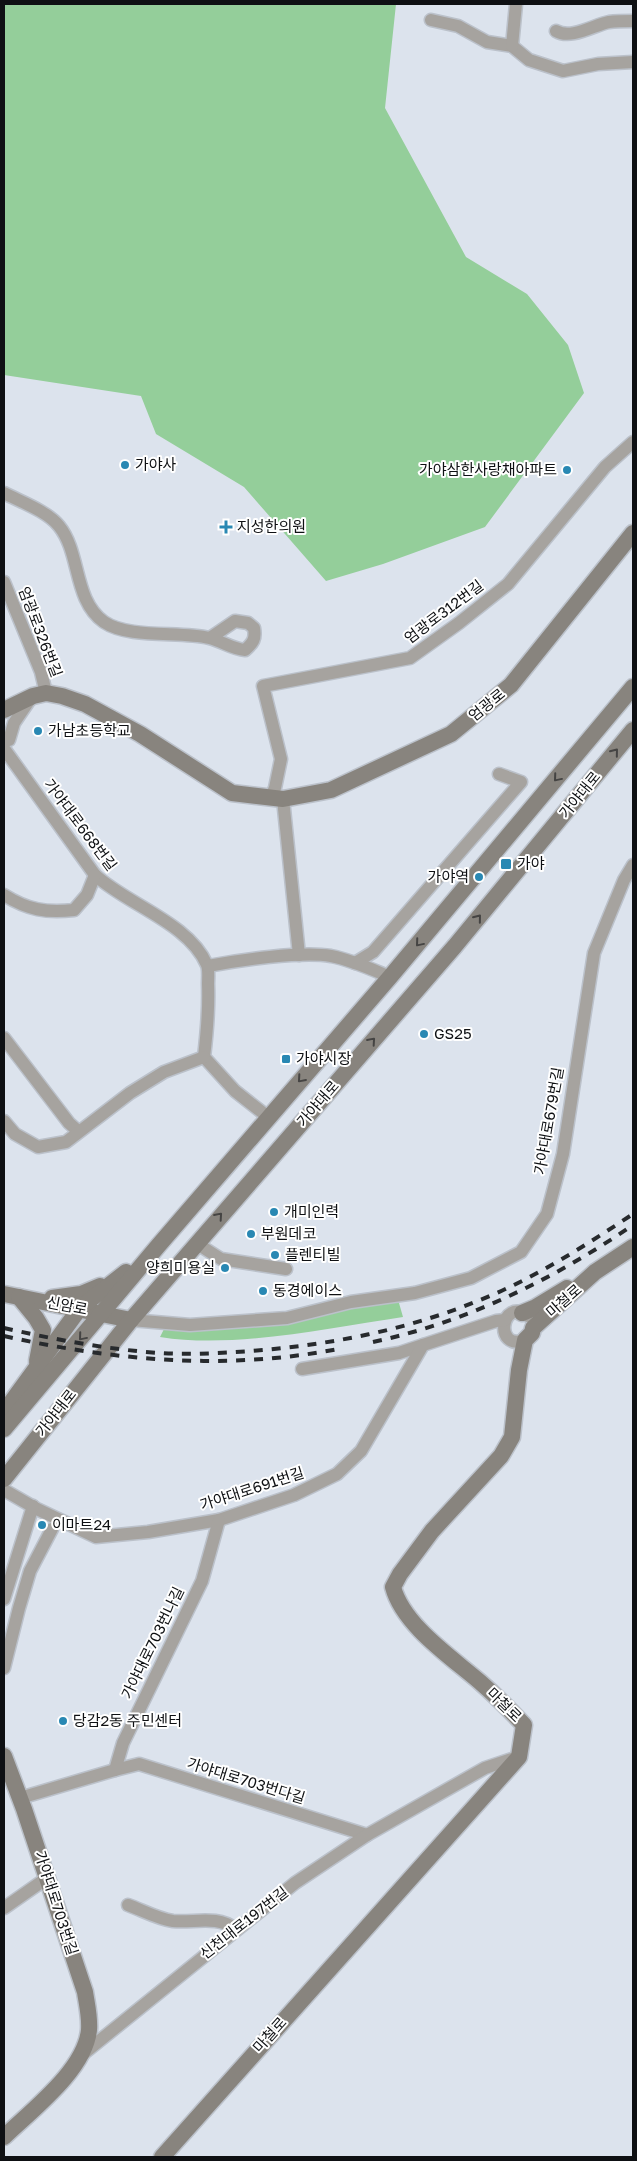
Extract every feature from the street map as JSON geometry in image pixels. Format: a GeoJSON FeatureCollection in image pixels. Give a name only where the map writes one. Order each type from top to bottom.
{"type":"FeatureCollection","features":[{"type":"Feature","properties":{"kind":"main road","name":"엄광로"},"geometry":{"type":"LineString","coordinates":[[40,695],[62,696],[85,704],[140,734],[232,793],[277,798],[331,790],[451,734],[511,686],[633,533]]}},
{"type":"Feature","properties":{"kind":"main road","name":"가야대로"},"geometry":{"type":"LineString","coordinates":[[4,1428],[38,1377],[101,1313],[390,977],[633,687]]}},
{"type":"Feature","properties":{"kind":"main road"},"geometry":{"type":"LineString","coordinates":[[4,710],[40,695]]}},
{"type":"Feature","properties":{"kind":"main road","name":"가야대로"},"geometry":{"type":"LineString","coordinates":[[4,1479],[131,1320],[455,946],[633,730]]}},
{"type":"Feature","properties":{"kind":"main road"},"geometry":{"type":"LineString","coordinates":[[4,1412],[38,1377],[80,1308],[158,1246]]}},
{"type":"Feature","properties":{"kind":"main road","name":"마철로"},"geometry":{"type":"LineString","coordinates":[[162,2157],[519,1757],[524,1725],[497,1697],[417,1627],[396,1600],[393,1587],[400,1574],[432,1531],[501,1456],[512,1437],[519,1370],[529,1334],[595,1272],[633,1247]]}},
{"type":"Feature","properties":{"kind":"main road"},"geometry":{"type":"LineString","coordinates":[[522,1313],[534,1308],[595,1272]]}},
{"type":"Feature","properties":{"kind":"main road"},"geometry":{"type":"LineString","coordinates":[[38,1301],[81,1294],[116,1280]]}},
{"type":"Feature","properties":{"kind":"main road"},"geometry":{"type":"LineString","coordinates":[[11,1295],[36,1318],[43,1330],[37,1360],[38,1377]]}},
{"type":"Feature","properties":{"kind":"main road","name":"신암로"},"geometry":{"type":"LineString","coordinates":[[11,1295],[131,1320]]}},
{"type":"Feature","properties":{"kind":"main road"},"geometry":{"type":"LineString","coordinates":[[38,1377],[58,1376],[68,1383],[68,1397]]}},
{"type":"Feature","properties":{"kind":"main road","name":"가야대로703번길"},"geometry":{"type":"LineString","coordinates":[[4,1756],[85,1992],[89,2013],[89,2031],[83,2054]]}},
{"type":"Feature","properties":{"kind":"main road","name":"신천대로197번길"},"geometry":{"type":"LineString","coordinates":[[4,2137],[63,2080],[83,2054]]}},
{"type":"Feature","properties":{"kind":"street"},"geometry":{"type":"LineString","coordinates":[[512,46],[516,4]]}},
{"type":"Feature","properties":{"kind":"street"},"geometry":{"type":"LineString","coordinates":[[432,20],[458,26],[487,42],[512,46],[528,60],[563,71],[598,64],[633,62]]}},
{"type":"Feature","properties":{"kind":"street"},"geometry":{"type":"LineString","coordinates":[[556,31],[573,34],[609,22],[633,21]]}},
{"type":"Feature","properties":{"kind":"street","name":"엄광로312번길"},"geometry":{"type":"LineString","coordinates":[[277,798],[276,788],[281,759],[263,686],[410,658],[459,623],[508,584],[605,467],[633,442]]}},
{"type":"Feature","properties":{"kind":"street"},"geometry":{"type":"LineString","coordinates":[[4,493],[45,514],[59,526],[70,546],[89,604],[104,622],[125,630],[210,638],[233,649],[245,650],[254,642],[254,628],[248,623],[235,621],[210,638]]}},
{"type":"Feature","properties":{"kind":"street","name":"엄광로326번길"},"geometry":{"type":"LineString","coordinates":[[4,582],[41,672],[40,695]]}},
{"type":"Feature","properties":{"kind":"street"},"geometry":{"type":"LineString","coordinates":[[6,747],[14,723],[40,695]]}},
{"type":"Feature","properties":{"kind":"street","name":"가야대로668번길"},"geometry":{"type":"LineString","coordinates":[[4,728],[7,730],[6,747],[95,875],[108,887],[172,926],[190,940],[208,966]]}},
{"type":"Feature","properties":{"kind":"street"},"geometry":{"type":"LineString","coordinates":[[355,963],[373,952],[520,782],[499,774]]}},
{"type":"Feature","properties":{"kind":"street"},"geometry":{"type":"LineString","coordinates":[[277,798],[299,955]]}},
{"type":"Feature","properties":{"kind":"street","name":"가야대로679번길"},"geometry":{"type":"LineString","coordinates":[[131,1320],[190,1325],[287,1318],[351,1302],[415,1293],[471,1278],[522,1252],[547,1214],[563,1154],[594,953],[624,880],[633,865]]}},
{"type":"Feature","properties":{"kind":"street"},"geometry":{"type":"LineString","coordinates":[[4,894],[24,907],[52,912],[74,910],[87,895],[95,875]]}},
{"type":"Feature","properties":{"kind":"street"},"geometry":{"type":"LineString","coordinates":[[268,1117],[235,1091],[204,1057],[210,1012],[208,966],[299,955],[331,956],[390,977]]}},
{"type":"Feature","properties":{"kind":"street"},"geometry":{"type":"LineString","coordinates":[[4,1038],[69,1123],[78,1131]]}},
{"type":"Feature","properties":{"kind":"street"},"geometry":{"type":"LineString","coordinates":[[4,1121],[15,1134],[38,1147],[66,1142],[130,1093],[164,1072],[204,1057]]}},
{"type":"Feature","properties":{"kind":"street"},"geometry":{"type":"LineString","coordinates":[[196,1243],[221,1259],[286,1269]]}},
{"type":"Feature","properties":{"kind":"street"},"geometry":{"type":"LineString","coordinates":[[302,1368],[399,1353],[496,1321],[505,1320],[512,1313],[522,1313],[530,1318],[529,1334],[516,1342],[506,1336],[504,1331],[505,1320]]}},
{"type":"Feature","properties":{"kind":"street","name":"가야대로691번길"},"geometry":{"type":"LineString","coordinates":[[4,1490],[96,1537],[148,1532],[219,1520],[294,1495],[336,1474],[361,1451],[423,1345]]}},
{"type":"Feature","properties":{"kind":"street"},"geometry":{"type":"LineString","coordinates":[[4,1599],[33,1506]]}},
{"type":"Feature","properties":{"kind":"street","name":"가야대로703번나길"},"geometry":{"type":"LineString","coordinates":[[115,1770],[123,1743],[202,1581],[219,1520]]}},
{"type":"Feature","properties":{"kind":"street"},"geometry":{"type":"LineString","coordinates":[[6,1662],[18,1608],[30,1571],[52,1529]]}},
{"type":"Feature","properties":{"kind":"street","name":"신천대로197번길"},"geometry":{"type":"LineString","coordinates":[[83,2054],[235,1929],[295,1883],[368,1835],[485,1768],[519,1757]]}},
{"type":"Feature","properties":{"kind":"street","name":"가야대로703번다길"},"geometry":{"type":"LineString","coordinates":[[115,1770],[139,1764],[368,1835]]}},
{"type":"Feature","properties":{"kind":"street"},"geometry":{"type":"LineString","coordinates":[[20,1798],[115,1770]]}},
{"type":"Feature","properties":{"kind":"street"},"geometry":{"type":"LineString","coordinates":[[4,1908],[47,1878]]}},
{"type":"Feature","properties":{"kind":"street"},"geometry":{"type":"LineString","coordinates":[[128,1905],[172,1921],[210,1920],[229,1924],[235,1929]]}},
{"type":"Feature","properties":{"kind":"green space"},"geometry":{"type":"Polygon","coordinates":[[[4,4],[396,4],[385,108],[466,257],[527,294],[568,345],[584,393],[485,527],[383,564],[326,581],[244,487],[156,434],[141,396],[4,375],[4,4]]]}},
{"type":"Feature","properties":{"kind":"green space"},"geometry":{"type":"Polygon","coordinates":[[[381,1298],[399,1303],[403,1317],[282,1336],[250,1339],[189,1340],[160,1337],[167,1323],[287,1318],[381,1298]]]}},
{"type":"Feature","properties":{"kind":"railway"},"geometry":{"type":"LineString","coordinates":[[4,1328],[102,1347],[172,1354],[251,1351],[337,1341],[420,1321],[475,1302],[517,1284],[557,1262],[633,1214]]}},
{"type":"Feature","properties":{"kind":"railway"},"geometry":{"type":"LineString","coordinates":[[373,1342],[442,1323],[509,1296],[572,1263],[633,1225]]}},
{"type":"Feature","properties":{"kind":"railway"},"geometry":{"type":"LineString","coordinates":[[4,1336],[88,1352],[173,1360],[216,1361],[258,1359],[301,1355],[343,1348]]}},
{"type":"Feature","properties":{"kind":"place","name":"가야사"},"geometry":{"type":"Point","coordinates":[125,465]}},
{"type":"Feature","properties":{"kind":"place","name":"가야삼한사랑채아파트"},"geometry":{"type":"Point","coordinates":[567,470]}},
{"type":"Feature","properties":{"kind":"place","name":"지성한의원"},"geometry":{"type":"Point","coordinates":[226,527]}},
{"type":"Feature","properties":{"kind":"place","name":"가남초등학교"},"geometry":{"type":"Point","coordinates":[38,731]}},
{"type":"Feature","properties":{"kind":"place","name":"가야"},"geometry":{"type":"Point","coordinates":[506,864]}},
{"type":"Feature","properties":{"kind":"place","name":"가야역"},"geometry":{"type":"Point","coordinates":[479,877]}},
{"type":"Feature","properties":{"kind":"place","name":"GS25"},"geometry":{"type":"Point","coordinates":[424,1034]}},
{"type":"Feature","properties":{"kind":"place","name":"가야시장"},"geometry":{"type":"Point","coordinates":[286,1059]}},
{"type":"Feature","properties":{"kind":"place","name":"개미인력"},"geometry":{"type":"Point","coordinates":[274,1212]}},
{"type":"Feature","properties":{"kind":"place","name":"부원데코"},"geometry":{"type":"Point","coordinates":[251,1234]}},
{"type":"Feature","properties":{"kind":"place","name":"플렌티빌"},"geometry":{"type":"Point","coordinates":[275,1255]}},
{"type":"Feature","properties":{"kind":"place","name":"양희미용실"},"geometry":{"type":"Point","coordinates":[225,1268]}},
{"type":"Feature","properties":{"kind":"place","name":"동경에이스"},"geometry":{"type":"Point","coordinates":[263,1291]}},
{"type":"Feature","properties":{"kind":"place","name":"이마트24"},"geometry":{"type":"Point","coordinates":[42,1525]}},
{"type":"Feature","properties":{"kind":"place","name":"당감2동 주민센터"},"geometry":{"type":"Point","coordinates":[63,1721]}}]}
